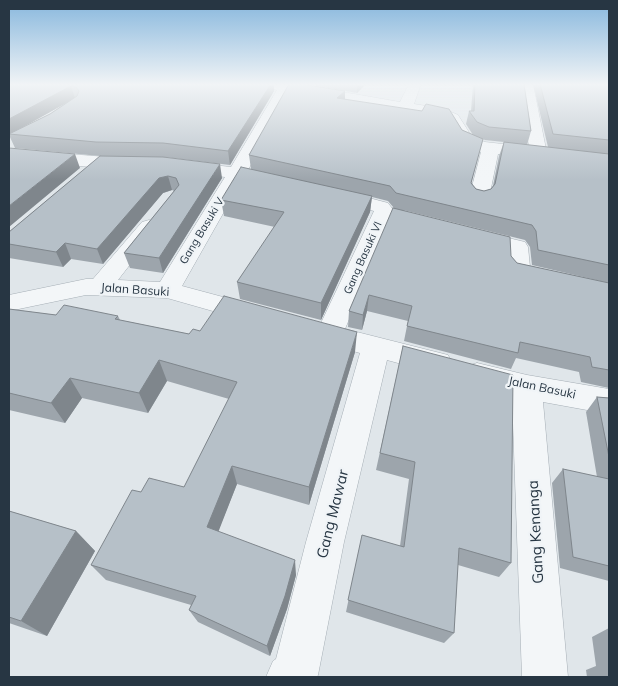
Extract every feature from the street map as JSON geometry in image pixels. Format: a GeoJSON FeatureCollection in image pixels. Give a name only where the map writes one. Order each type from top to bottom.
{"type":"FeatureCollection","features":[{"type":"Feature","properties":{"kind":"street","name":"Gang Basuki V"},"geometry":{"type":"LineString","coordinates":[[167,290],[270,116]]}},
{"type":"Feature","properties":{"kind":"street"},"geometry":{"type":"LineString","coordinates":[[449,116],[457,123],[466,140],[471,144],[609,162]]}},
{"type":"Feature","properties":{"kind":"street"},"geometry":{"type":"LineString","coordinates":[[532,116],[538,153]]}},
{"type":"Feature","properties":{"kind":"street"},"geometry":{"type":"LineString","coordinates":[[479,198],[491,148]]}},
{"type":"Feature","properties":{"kind":"street"},"geometry":{"type":"LineString","coordinates":[[9,154],[100,163],[147,164]]}},
{"type":"Feature","properties":{"kind":"street"},"geometry":{"type":"LineString","coordinates":[[77,182],[100,163]]}},
{"type":"Feature","properties":{"kind":"street"},"geometry":{"type":"LineString","coordinates":[[166,164],[238,172],[292,185]]}},
{"type":"Feature","properties":{"kind":"street","name":"Gang Basuki VI"},"geometry":{"type":"LineString","coordinates":[[319,192],[382,206],[384,211],[392,216],[329,335]]}},
{"type":"Feature","properties":{"kind":"street"},"geometry":{"type":"LineString","coordinates":[[100,287],[160,213]]}},
{"type":"Feature","properties":{"kind":"street"},"geometry":{"type":"LineString","coordinates":[[459,233],[517,247],[519,272],[609,291]]}},
{"type":"Feature","properties":{"kind":"street","name":"Jalan Basuki"},"geometry":{"type":"LineString","coordinates":[[9,304],[86,287],[167,290],[528,387],[609,402]]}},
{"type":"Feature","properties":{"kind":"street","name":"Gang Mawar"},"geometry":{"type":"LineString","coordinates":[[288,677],[295,675],[325,542],[376,347]]}},
{"type":"Feature","properties":{"kind":"street","name":"Gang Kenanga"},"geometry":{"type":"LineString","coordinates":[[528,387],[545,677]]}},
{"type":"Feature","properties":{"kind":"building"},"geometry":{"type":"Polygon","coordinates":[[[46,116],[250,116],[228,151],[163,143],[96,142],[9,134],[46,116]]]}},
{"type":"Feature","properties":{"kind":"building"},"geometry":{"type":"Polygon","coordinates":[[[271,116],[453,116],[462,130],[483,139],[471,183],[476,189],[484,191],[491,189],[495,184],[504,142],[609,154],[609,265],[538,250],[536,231],[532,225],[396,193],[390,186],[249,155],[271,116]]]}},
{"type":"Feature","properties":{"kind":"building"},"geometry":{"type":"Polygon","coordinates":[[[473,116],[529,116],[531,131],[489,127],[477,122],[473,116]]]}},
{"type":"Feature","properties":{"kind":"building"},"geometry":{"type":"Polygon","coordinates":[[[548,116],[609,116],[609,140],[553,134],[548,116]]]}},
{"type":"Feature","properties":{"kind":"building"},"geometry":{"type":"Polygon","coordinates":[[[9,148],[75,154],[9,206],[9,148]]]}},
{"type":"Feature","properties":{"kind":"building"},"geometry":{"type":"Polygon","coordinates":[[[100,156],[163,157],[220,164],[159,258],[124,253],[179,185],[176,178],[168,176],[159,178],[97,249],[65,243],[56,252],[9,244],[9,232],[100,156]]]}},
{"type":"Feature","properties":{"kind":"building"},"geometry":{"type":"Polygon","coordinates":[[[241,167],[372,196],[321,303],[237,282],[284,212],[221,200],[241,167]]]}},
{"type":"Feature","properties":{"kind":"building"},"geometry":{"type":"Polygon","coordinates":[[[393,208],[510,237],[511,256],[517,263],[609,283],[609,370],[592,367],[590,357],[520,342],[518,353],[407,326],[412,306],[369,295],[363,315],[349,311],[393,208]]]}},
{"type":"Feature","properties":{"kind":"building"},"geometry":{"type":"Polygon","coordinates":[[[224,296],[357,332],[309,487],[232,466],[207,527],[295,560],[285,596],[267,646],[189,610],[196,596],[91,565],[132,490],[141,492],[149,478],[184,487],[237,382],[159,360],[139,393],[70,378],[51,403],[9,393],[9,309],[56,315],[64,305],[118,316],[115,319],[189,334],[193,329],[200,331],[224,296]]]}},
{"type":"Feature","properties":{"kind":"building"},"geometry":{"type":"Polygon","coordinates":[[[403,346],[513,375],[511,563],[459,548],[454,633],[348,600],[362,535],[404,547],[415,462],[380,453],[403,346]]]}},
{"type":"Feature","properties":{"kind":"building"},"geometry":{"type":"Polygon","coordinates":[[[597,397],[609,398],[609,457],[597,397]]]}},
{"type":"Feature","properties":{"kind":"building"},"geometry":{"type":"Polygon","coordinates":[[[563,469],[609,479],[609,566],[573,557],[563,469]]]}},
{"type":"Feature","properties":{"kind":"building"},"geometry":{"type":"Polygon","coordinates":[[[9,511],[76,531],[21,621],[9,617],[9,511]]]}}]}
